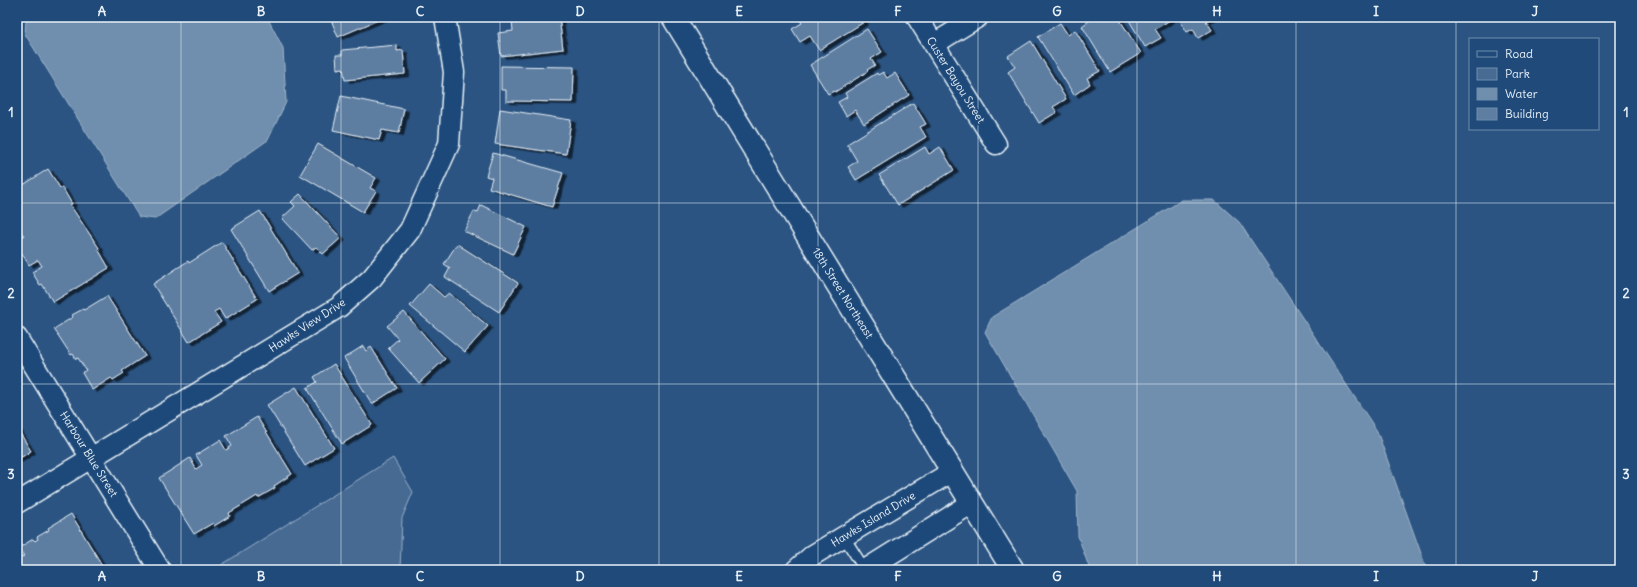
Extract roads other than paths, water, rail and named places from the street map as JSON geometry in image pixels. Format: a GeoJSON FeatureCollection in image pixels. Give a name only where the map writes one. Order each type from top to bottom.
{"type":"FeatureCollection","features":[{"type":"Feature","properties":{"kind":"street","name":"Hawks View Drive"},"geometry":{"type":"LineString","coordinates":[[17,503],[339,307],[372,278],[410,230],[449,144],[454,72],[445,17]]}},
{"type":"Feature","properties":{"kind":"street","name":"18th Street Northeast"},"geometry":{"type":"LineString","coordinates":[[673,17],[1013,570]]}},
{"type":"Feature","properties":{"kind":"street","name":"Custer Bayou Street"},"geometry":{"type":"LineString","coordinates":[[917,17],[996,144]]}},
{"type":"Feature","properties":{"kind":"street"},"geometry":{"type":"LineString","coordinates":[[934,44],[978,17]]}},
{"type":"Feature","properties":{"kind":"street","name":"Harbour Blue Street"},"geometry":{"type":"LineString","coordinates":[[17,338],[160,570]]}},
{"type":"Feature","properties":{"kind":"street","name":"Hawks Island Drive"},"geometry":{"type":"LineString","coordinates":[[796,570],[813,555],[953,471]]}},
{"type":"Feature","properties":{"kind":"street"},"geometry":{"type":"LineString","coordinates":[[865,570],[972,503]]}},
{"type":"Feature","properties":{"kind":"lane"},"geometry":{"type":"LineString","coordinates":[[844,537],[865,570]]}},
{"type":"Feature","properties":{"kind":"water"},"geometry":{"type":"Polygon","coordinates":[[[30,17],[267,17],[283,48],[286,102],[268,140],[155,219],[139,217],[25,34],[26,21],[30,17]]]}},
{"type":"Feature","properties":{"kind":"water"},"geometry":{"type":"Polygon","coordinates":[[[1182,200],[1214,200],[1239,222],[1377,431],[1427,570],[1090,570],[1078,536],[1077,491],[985,332],[992,317],[1182,200]]]}}]}
